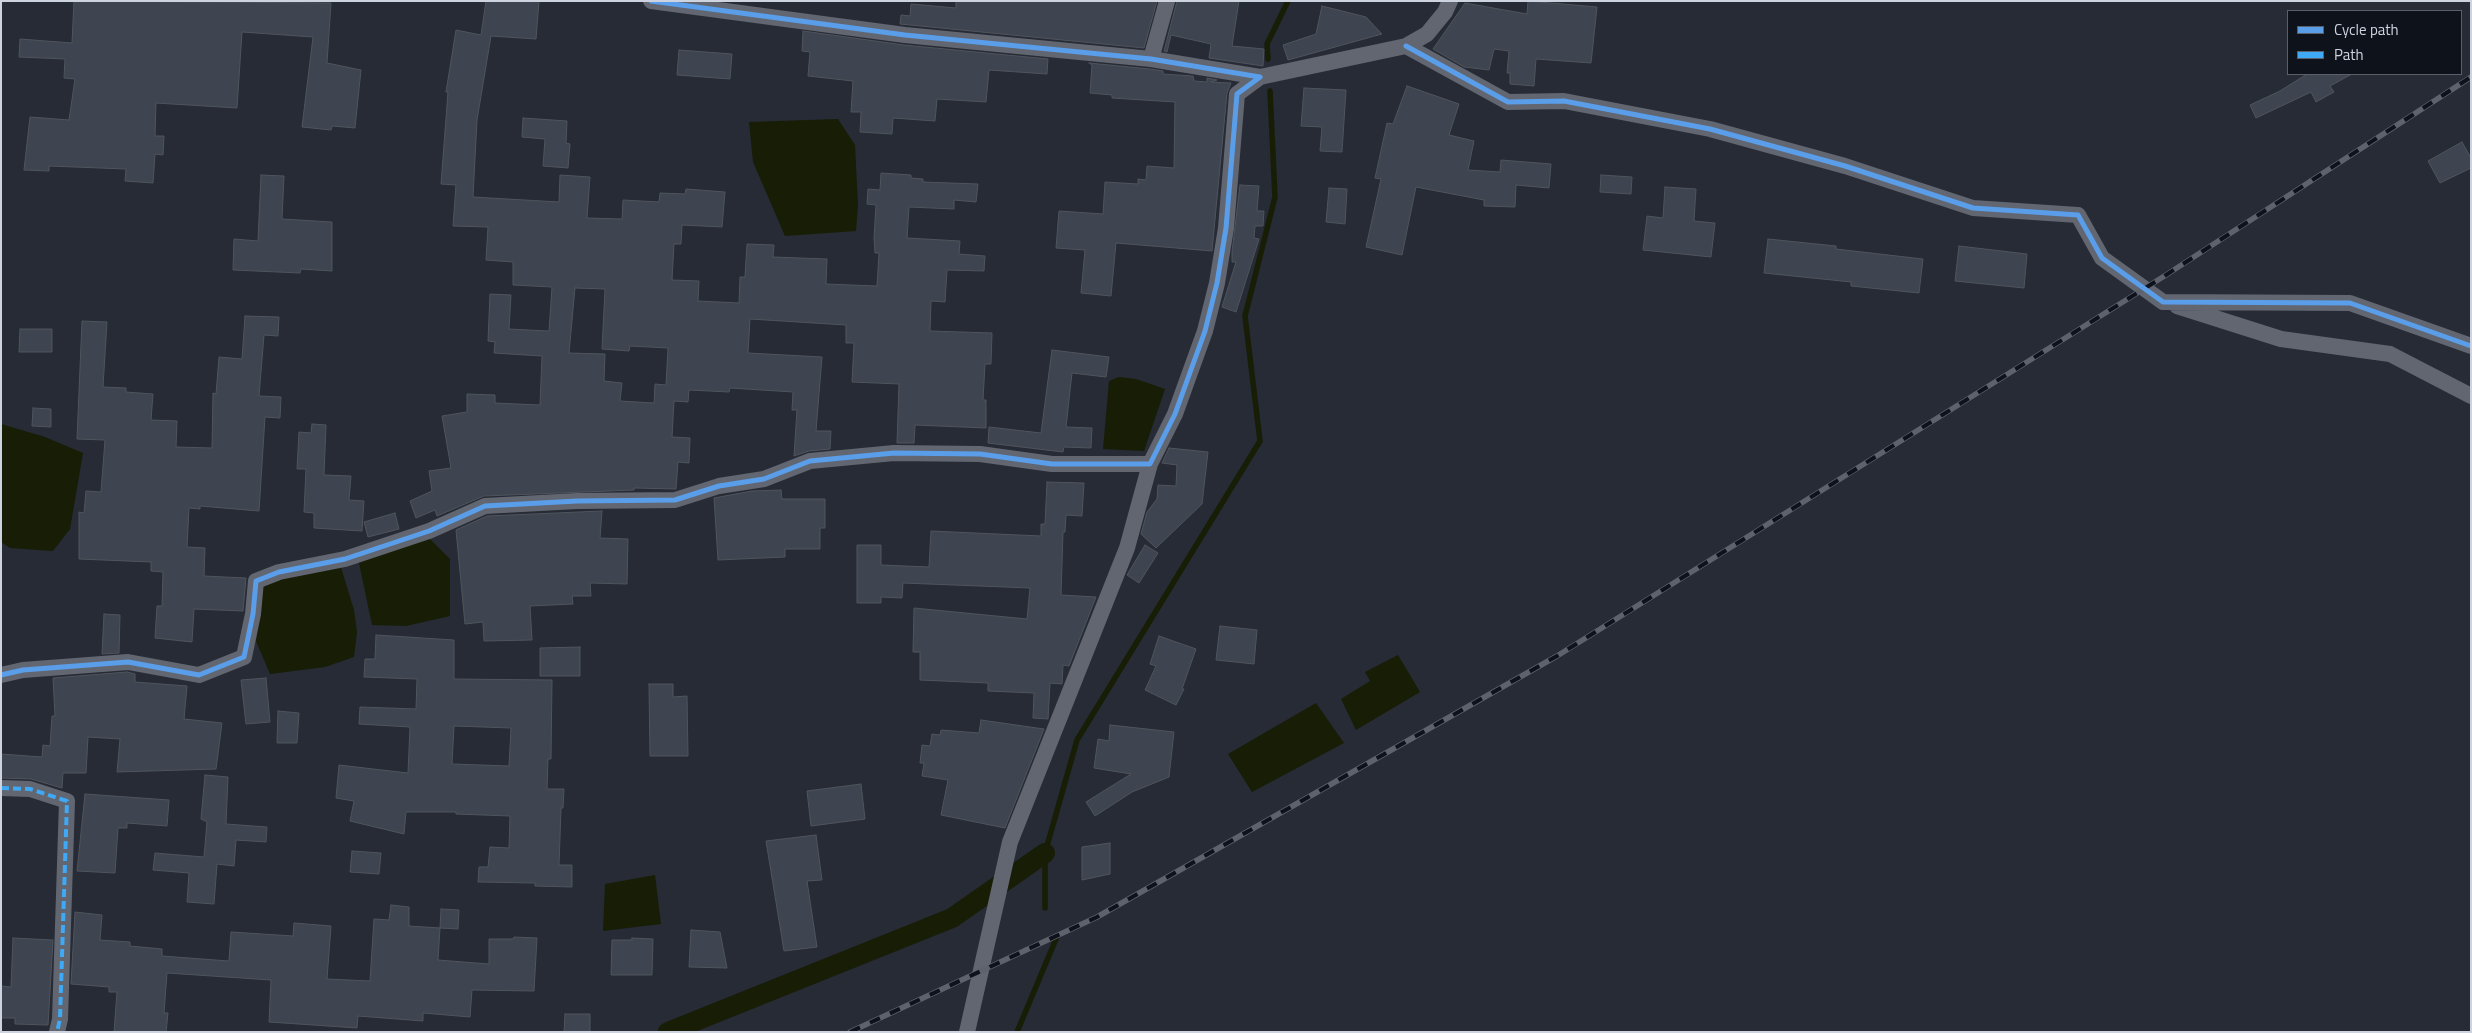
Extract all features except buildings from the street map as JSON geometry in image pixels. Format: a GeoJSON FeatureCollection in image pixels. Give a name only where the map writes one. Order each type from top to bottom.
{"type":"FeatureCollection","features":[{"type":"Feature","properties":{"kind":"street"},"geometry":{"type":"LineString","coordinates":[[650,1],[905,35],[1151,59],[1260,77],[1406,46],[1428,34],[1445,12],[1450,1]]}},
{"type":"Feature","properties":{"kind":"street"},"geometry":{"type":"LineString","coordinates":[[1151,59],[1167,1]]}},
{"type":"Feature","properties":{"kind":"street"},"geometry":{"type":"LineString","coordinates":[[1406,46],[1508,102],[1564,101],[1710,129],[1845,166],[1973,208],[2078,215],[2102,258],[2163,302],[2282,339],[2390,354],[2471,396]]}},
{"type":"Feature","properties":{"kind":"street"},"geometry":{"type":"LineString","coordinates":[[967,1032],[1010,842],[1127,548],[1150,464],[1175,414],[1206,331],[1217,284],[1226,228],[1236,94],[1260,77]]}},
{"type":"Feature","properties":{"kind":"street"},"geometry":{"type":"LineString","coordinates":[[2163,302],[2350,303],[2471,346]]}},
{"type":"Feature","properties":{"kind":"street"},"geometry":{"type":"LineString","coordinates":[[1,676],[23,670],[128,662],[199,675],[244,657],[253,614],[256,581],[279,572],[345,559],[430,531],[485,506],[577,501],[675,500],[720,486],[764,479],[810,461],[894,453],[980,454],[1052,464],[1150,464]]}},
{"type":"Feature","properties":{"kind":"street"},"geometry":{"type":"LineString","coordinates":[[1,788],[30,789],[67,801],[60,1019],[57,1032]]}},
{"type":"Feature","properties":{"kind":"shaded area"},"geometry":{"type":"Polygon","coordinates":[[[838,119],[855,145],[858,205],[856,231],[785,236],[753,162],[749,122],[838,119]]]}},
{"type":"Feature","properties":{"kind":"shaded area"},"geometry":{"type":"Polygon","coordinates":[[[1119,377],[1136,379],[1165,389],[1144,451],[1103,449],[1109,381],[1119,377]]]}},
{"type":"Feature","properties":{"kind":"shaded area"},"geometry":{"type":"Polygon","coordinates":[[[1,424],[45,437],[83,453],[70,529],[53,551],[10,548],[1,542],[1,424]]]}},
{"type":"Feature","properties":{"kind":"shaded area"},"geometry":{"type":"Polygon","coordinates":[[[428,537],[450,559],[450,616],[406,626],[372,625],[358,558],[428,537]]]}},
{"type":"Feature","properties":{"kind":"shaded area"},"geometry":{"type":"Polygon","coordinates":[[[340,564],[354,610],[357,632],[354,657],[325,667],[270,674],[256,641],[262,582],[340,564]]]}},
{"type":"Feature","properties":{"kind":"shaded area"},"geometry":{"type":"Polygon","coordinates":[[[1398,655],[1420,692],[1356,730],[1341,699],[1370,681],[1365,672],[1398,655]]]}},
{"type":"Feature","properties":{"kind":"shaded area"},"geometry":{"type":"Polygon","coordinates":[[[1316,703],[1344,743],[1252,792],[1228,754],[1316,703]]]}},
{"type":"Feature","properties":{"kind":"shaded area"},"geometry":{"type":"Polygon","coordinates":[[[655,875],[661,924],[603,931],[605,884],[655,875]]]}},
{"type":"Feature","properties":{"kind":"waterway"},"geometry":{"type":"LineString","coordinates":[[1268,59],[1267,44],[1288,1]]}},
{"type":"Feature","properties":{"kind":"waterway"},"geometry":{"type":"LineString","coordinates":[[1045,908],[1045,853],[1077,740],[1260,441],[1245,316],[1275,197],[1270,91]]}},
{"type":"Feature","properties":{"kind":"waterway"},"geometry":{"type":"LineString","coordinates":[[668,1032],[952,918],[1045,853]]}},
{"type":"Feature","properties":{"kind":"waterway"},"geometry":{"type":"LineString","coordinates":[[1017,1032],[1056,939]]}},
{"type":"Feature","properties":{"kind":"railway"},"geometry":{"type":"LineString","coordinates":[[850,1032],[1097,917],[1557,656],[2166,275],[2471,77]]}},
{"type":"Feature","properties":{"kind":"marked path"},"geometry":{"type":"LineString","coordinates":[[1,788],[30,789],[67,801],[60,1019],[57,1032]]}},
{"type":"Feature","properties":{"kind":"cycle path"},"geometry":{"type":"LineString","coordinates":[[1,675],[23,670],[128,662],[199,675],[244,657],[253,614],[256,581],[279,572],[345,559],[429,531],[485,506],[577,501],[675,500],[719,486],[764,479],[810,461],[894,453],[980,454],[1052,464],[1150,464],[1175,414],[1205,331],[1217,283],[1226,228],[1237,94],[1260,77],[1151,59],[905,35],[651,1]]}},
{"type":"Feature","properties":{"kind":"cycle path"},"geometry":{"type":"LineString","coordinates":[[1406,46],[1508,102],[1564,101],[1710,129],[1845,166],[1973,208],[2078,215],[2102,258],[2163,302],[2350,303],[2471,346]]}}]}
